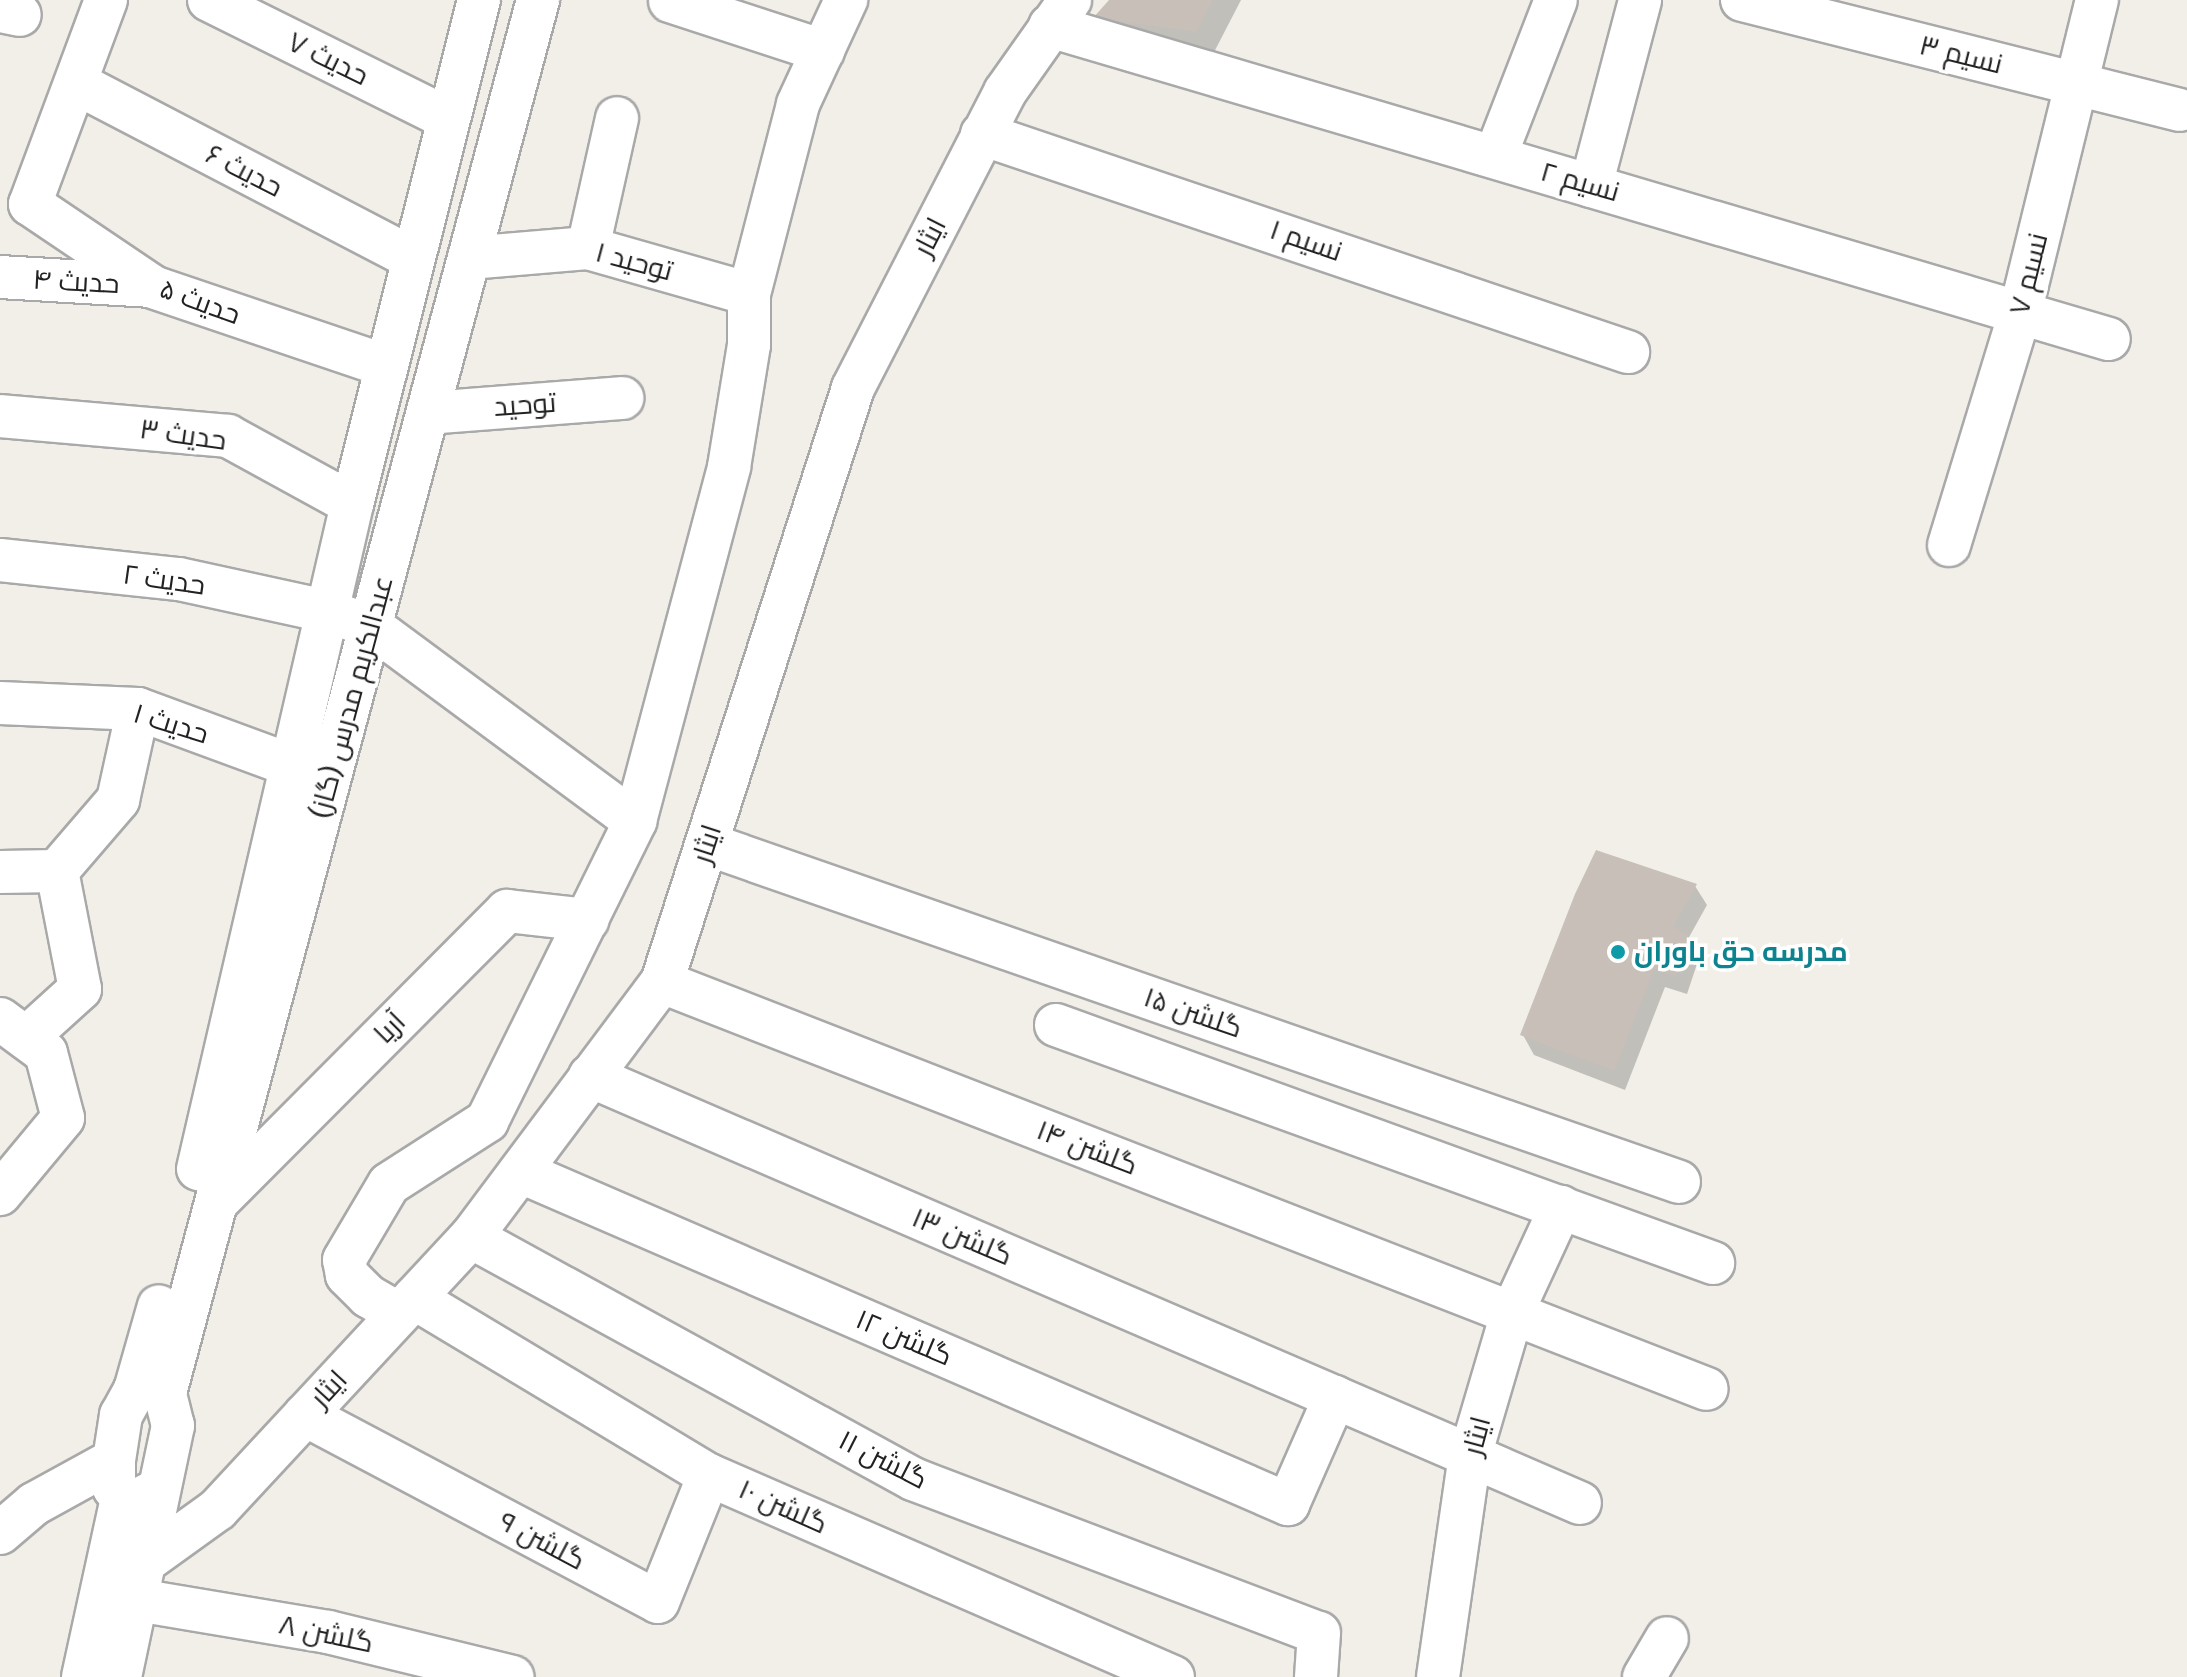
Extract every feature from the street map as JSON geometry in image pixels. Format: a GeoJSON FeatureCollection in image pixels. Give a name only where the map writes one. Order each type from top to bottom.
{"type":"FeatureCollection","features":[{"type":"Feature","properties":{"kind":"street"},"geometry":{"type":"LineString","coordinates":[[76,83],[106,0]]}},
{"type":"Feature","properties":{"kind":"street","name":"حدیث ۷"},"geometry":{"type":"LineString","coordinates":[[209,0],[447,118]]}},
{"type":"Feature","properties":{"kind":"street","name":"عبدالکریم مدرس (گاز)"},"geometry":{"type":"LineString","coordinates":[[150,1392],[217,1203],[538,0]]}},
{"type":"Feature","properties":{"kind":"street"},"geometry":{"type":"LineString","coordinates":[[587,920],[635,821],[729,467],[749,345],[749,294],[798,104],[846,0]]}},
{"type":"Feature","properties":{"kind":"street"},"geometry":{"type":"LineString","coordinates":[[1495,157],[1556,0]]}},
{"type":"Feature","properties":{"kind":"street"},"geometry":{"type":"LineString","coordinates":[[1591,186],[1640,0]]}},
{"type":"Feature","properties":{"kind":"street","name":"نسیم ۳"},"geometry":{"type":"LineString","coordinates":[[1742,0],[2179,110]]}},
{"type":"Feature","properties":{"kind":"street","name":"نسیم ۷"},"geometry":{"type":"LineString","coordinates":[[1949,545],[2020,313],[2097,0]]}},
{"type":"Feature","properties":{"kind":"street","name":"عبدالکریم مدرس (گاز)"},"geometry":{"type":"LineString","coordinates":[[150,1392],[191,1199],[326,611],[477,1]]}},
{"type":"Feature","properties":{"kind":"street"},"geometry":{"type":"LineString","coordinates":[[670,1],[823,51]]}},
{"type":"Feature","properties":{"kind":"street","name":"نسیم ۲"},"geometry":{"type":"LineString","coordinates":[[1060,13],[1495,157],[2109,339]]}},
{"type":"Feature","properties":{"kind":"street","name":"ایثار"},"geometry":{"type":"LineString","coordinates":[[142,1580],[218,1509],[471,1237],[662,982],[853,388],[1005,92],[1060,13]]}},
{"type":"Feature","properties":{"kind":"street","name":"حدیث ۵"},"geometry":{"type":"LineString","coordinates":[[76,83],[30,204],[153,287],[386,366]]}},
{"type":"Feature","properties":{"kind":"street","name":"حدیث ۶"},"geometry":{"type":"LineString","coordinates":[[76,83],[412,258]]}},
{"type":"Feature","properties":{"kind":"street"},"geometry":{"type":"LineString","coordinates":[[588,248],[617,118]]}},
{"type":"Feature","properties":{"kind":"street","name":"نسیم ۱"},"geometry":{"type":"LineString","coordinates":[[982,134],[1628,352]]}},
{"type":"Feature","properties":{"kind":"street","name":"توحید ۱"},"geometry":{"type":"LineString","coordinates":[[469,258],[588,248],[749,294]]}},
{"type":"Feature","properties":{"kind":"street","name":"حدیث ۴"},"geometry":{"type":"LineString","coordinates":[[0,277],[153,287]]}},
{"type":"Feature","properties":{"kind":"street","name":"توحید"},"geometry":{"type":"LineString","coordinates":[[428,413],[622,398]]}},
{"type":"Feature","properties":{"kind":"street","name":"حدیث ۳"},"geometry":{"type":"LineString","coordinates":[[0,416],[228,436],[352,504]]}},
{"type":"Feature","properties":{"kind":"street","name":"حدیث ۲"},"geometry":{"type":"LineString","coordinates":[[0,560],[179,579],[326,611],[371,626],[635,821]]}},
{"type":"Feature","properties":{"kind":"street","name":"حدیث ۱"},"geometry":{"type":"LineString","coordinates":[[0,703],[138,709],[290,765]]}},
{"type":"Feature","properties":{"kind":"street"},"geometry":{"type":"LineString","coordinates":[[0,872],[57,871],[118,800],[138,709]]}},
{"type":"Feature","properties":{"kind":"street","name":"گلشن ۱۵"},"geometry":{"type":"LineString","coordinates":[[707,844],[1679,1182]]}},
{"type":"Feature","properties":{"kind":"street"},"geometry":{"type":"LineString","coordinates":[[0,1194],[63,1118],[46,1053],[9,1033],[80,989],[57,871]]}},
{"type":"Feature","properties":{"kind":"street","name":"آریا"},"geometry":{"type":"LineString","coordinates":[[217,1203],[507,911],[587,920]]}},
{"type":"Feature","properties":{"kind":"street","name":"گلشن ۱۰"},"geometry":{"type":"LineString","coordinates":[[587,920],[487,1121],[389,1184],[344,1260],[347,1275],[368,1296],[406,1306],[709,1475],[1173,1677]]}},
{"type":"Feature","properties":{"kind":"street","name":"گلشن ۱۴"},"geometry":{"type":"LineString","coordinates":[[662,982],[1707,1389]]}},
{"type":"Feature","properties":{"kind":"street"},"geometry":{"type":"LineString","coordinates":[[1056,1025],[1713,1263]]}},
{"type":"Feature","properties":{"kind":"street","name":"گلشن ۱۳"},"geometry":{"type":"LineString","coordinates":[[590,1076],[1580,1503]]}},
{"type":"Feature","properties":{"kind":"street","name":"گلشن ۱۲"},"geometry":{"type":"LineString","coordinates":[[521,1172],[1288,1504],[1335,1397]]}},
{"type":"Feature","properties":{"kind":"street","name":"ایثار"},"geometry":{"type":"LineString","coordinates":[[1438,1677],[1470,1456],[1512,1313],[1561,1207]]}},
{"type":"Feature","properties":{"kind":"street","name":"گلشن ۱۱"},"geometry":{"type":"LineString","coordinates":[[471,1237],[913,1479],[1319,1633],[1316,1677]]}},
{"type":"Feature","properties":{"kind":"street"},"geometry":{"type":"LineString","coordinates":[[120,1677],[142,1580],[132,1482],[121,1415],[150,1392]]}},
{"type":"Feature","properties":{"kind":"street","name":"گلشن ۹"},"geometry":{"type":"LineString","coordinates":[[305,1415],[658,1602],[709,1475]]}},
{"type":"Feature","properties":{"kind":"street"},"geometry":{"type":"LineString","coordinates":[[0,1533],[34,1504],[132,1482]]}},
{"type":"Feature","properties":{"kind":"street"},"geometry":{"type":"LineString","coordinates":[[83,1677],[132,1482]]}},
{"type":"Feature","properties":{"kind":"street","name":"گلشن ۸"},"geometry":{"type":"LineString","coordinates":[[142,1580],[328,1632],[513,1677]]}},
{"type":"Feature","properties":{"kind":"street"},"geometry":{"type":"LineString","coordinates":[[1644,1677],[1667,1638]]}},
{"type":"Feature","properties":{"kind":"building"},"geometry":{"type":"Polygon","coordinates":[[[1109,0],[1213,0],[1196,32],[1093,18],[1109,0]]]}},
{"type":"Feature","properties":{"kind":"building","name":"مدرسه حق باوران"},"geometry":{"type":"Polygon","coordinates":[[[1596,850],[1697,884],[1673,927],[1689,936],[1676,976],[1654,969],[1614,1071],[1520,1035],[1575,894],[1596,850]]]}},
{"type":"Feature","properties":{"kind":"place","name":"مدرسه حق باوران"},"geometry":{"type":"Point","coordinates":[1618,952]}}]}
